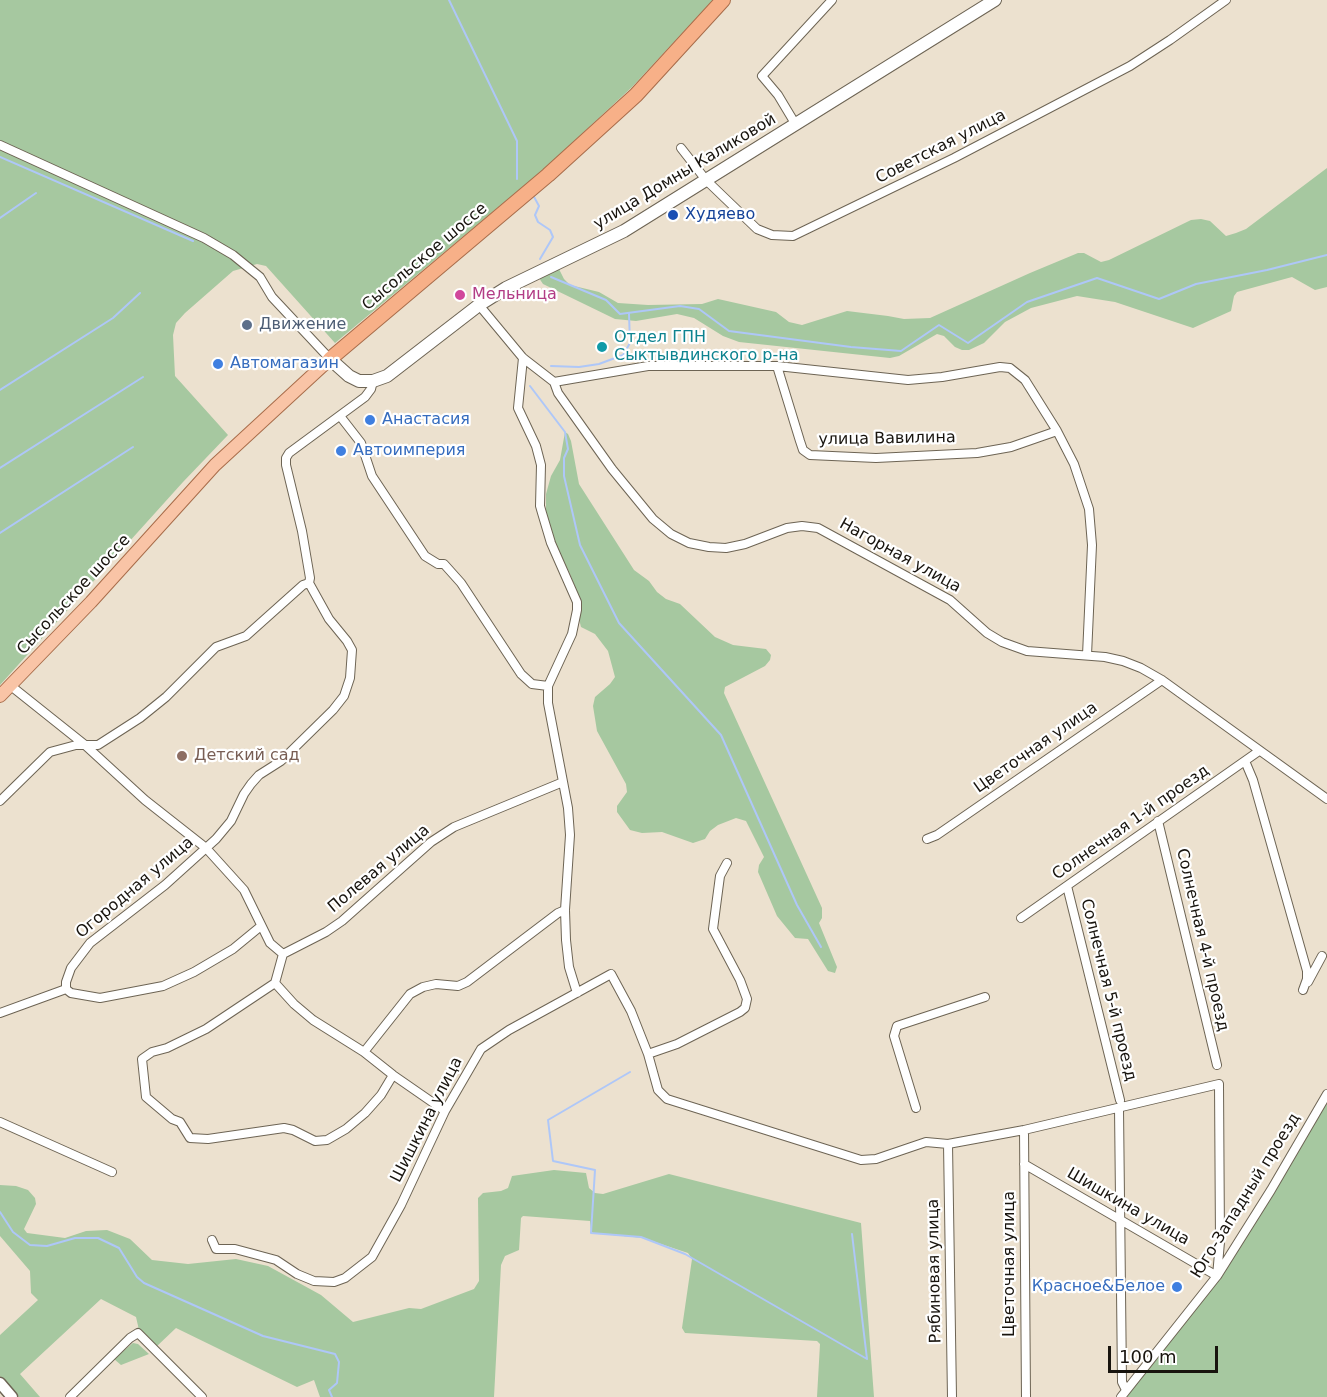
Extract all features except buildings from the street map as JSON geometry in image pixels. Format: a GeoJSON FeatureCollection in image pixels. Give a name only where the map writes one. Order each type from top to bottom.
{"type":"FeatureCollection","features":[{"type":"Feature","properties":{"kind":"highway","name":"Сысольское шоссе"},"geometry":{"type":"LineString","coordinates":[[330,359],[539,182],[618,111],[651,79],[723,0]]}},
{"type":"Feature","properties":{"kind":"main road","name":"улица Домны Каликовой"},"geometry":{"type":"LineString","coordinates":[[373,381],[387,376],[479,305],[522,280],[624,231],[995,0]]}},
{"type":"Feature","properties":{"kind":"main road"},"geometry":{"type":"LineString","coordinates":[[330,359],[349,376],[359,381],[373,381]]}},
{"type":"Feature","properties":{"kind":"main road","name":"Сысольское шоссе"},"geometry":{"type":"LineString","coordinates":[[0,696],[91,602],[215,465],[330,359]]}},
{"type":"Feature","properties":{"kind":"street"},"geometry":{"type":"LineString","coordinates":[[796,125],[778,94],[762,76],[832,0]]}},
{"type":"Feature","properties":{"kind":"street","name":"Советская улица"},"geometry":{"type":"LineString","coordinates":[[681,148],[706,180],[757,229],[772,236],[794,236],[954,158],[1130,66],[1226,0]]}},
{"type":"Feature","properties":{"kind":"street"},"geometry":{"type":"LineString","coordinates":[[0,146],[204,238],[233,255],[260,277],[272,297],[330,359]]}},
{"type":"Feature","properties":{"kind":"street","name":"Нагорная улица"},"geometry":{"type":"LineString","coordinates":[[479,305],[523,358],[554,382],[558,393],[612,469],[653,519],[671,534],[689,543],[710,548],[726,548],[745,544],[787,528],[802,526],[818,528],[950,600],[987,633],[1002,642],[1027,651],[1087,655],[1123,661],[1142,668],[1327,799]]}},
{"type":"Feature","properties":{"kind":"street"},"geometry":{"type":"LineString","coordinates":[[523,358],[518,408],[536,447],[541,465],[540,506],[551,543],[577,602],[572,634],[548,686],[549,712],[563,782],[570,835],[565,910],[569,967],[577,993]]}},
{"type":"Feature","properties":{"kind":"street"},"geometry":{"type":"LineString","coordinates":[[554,382],[648,366],[777,366],[908,380],[942,377],[999,367],[1010,368],[1025,380],[1057,431],[1074,464],[1089,509],[1092,545],[1087,655]]}},
{"type":"Feature","properties":{"kind":"street","name":"улица Вавилина"},"geometry":{"type":"LineString","coordinates":[[777,366],[803,450],[810,455],[876,458],[977,453],[1011,447],[1057,431]]}},
{"type":"Feature","properties":{"kind":"street","name":"Огородная улица"},"geometry":{"type":"LineString","coordinates":[[66,989],[71,968],[90,943],[165,885],[206,848],[231,821],[244,794],[259,775],[281,761],[333,710],[344,696],[350,678],[352,650],[329,619],[309,583],[302,531],[286,458],[288,453],[365,397],[373,381]]}},
{"type":"Feature","properties":{"kind":"street"},"geometry":{"type":"LineString","coordinates":[[340,416],[361,443],[372,476],[425,556],[438,564],[444,564],[462,583],[520,674],[532,684],[548,686]]}},
{"type":"Feature","properties":{"kind":"street"},"geometry":{"type":"LineString","coordinates":[[0,801],[50,752],[62,747],[98,744],[140,718],[166,697],[216,647],[246,636],[303,585],[309,583]]}},
{"type":"Feature","properties":{"kind":"street","name":"Цветочная улица"},"geometry":{"type":"LineString","coordinates":[[927,839],[937,835],[1162,680]]}},
{"type":"Feature","properties":{"kind":"street"},"geometry":{"type":"LineString","coordinates":[[11,686],[85,745],[145,800],[206,848],[244,890],[270,943],[283,954],[275,983],[206,1029],[167,1048],[152,1052],[142,1059],[146,1097],[172,1119],[180,1122],[190,1138],[208,1139],[284,1128],[315,1141],[327,1140],[346,1129],[365,1113],[381,1095],[393,1075]]}},
{"type":"Feature","properties":{"kind":"street","name":"Солнечная 1-й проезд"},"geometry":{"type":"LineString","coordinates":[[1021,918],[1258,751]]}},
{"type":"Feature","properties":{"kind":"street"},"geometry":{"type":"LineString","coordinates":[[1245,761],[1253,780],[1307,971],[1303,990],[1322,956]]}},
{"type":"Feature","properties":{"kind":"street","name":"Полевая улица"},"geometry":{"type":"LineString","coordinates":[[283,954],[342,921],[431,842],[454,827],[563,782]]}},
{"type":"Feature","properties":{"kind":"street","name":"Солнечная 4-й проезд"},"geometry":{"type":"LineString","coordinates":[[1158,821],[1217,1065]]}},
{"type":"Feature","properties":{"kind":"street"},"geometry":{"type":"LineString","coordinates":[[648,1054],[677,1044],[745,1008],[747,999],[740,980],[713,929],[720,876],[727,863]]}},
{"type":"Feature","properties":{"kind":"street","name":"Солнечная 5-й проезд"},"geometry":{"type":"LineString","coordinates":[[1066,886],[1119,1104],[1119,1219],[1124,1394]]}},
{"type":"Feature","properties":{"kind":"street"},"geometry":{"type":"LineString","coordinates":[[364,1052],[410,993],[436,984],[458,986],[467,982],[565,910]]}},
{"type":"Feature","properties":{"kind":"street"},"geometry":{"type":"LineString","coordinates":[[0,1012],[66,989],[71,993],[100,998],[163,986],[194,972],[233,949],[261,926]]}},
{"type":"Feature","properties":{"kind":"street","name":"Шишкина улица"},"geometry":{"type":"LineString","coordinates":[[212,1240],[216,1249],[235,1249],[276,1260],[297,1274],[314,1281],[334,1282],[345,1278],[372,1257],[401,1205],[445,1111],[481,1049],[509,1030],[611,974],[631,1011],[648,1054],[658,1090],[667,1099],[861,1160],[876,1159],[927,1142],[948,1144],[1024,1130],[1119,1104],[1219,1084],[1221,1242],[1217,1276],[1024,1164]]}},
{"type":"Feature","properties":{"kind":"street"},"geometry":{"type":"LineString","coordinates":[[275,983],[294,1004],[314,1020],[364,1052],[445,1111]]}},
{"type":"Feature","properties":{"kind":"street"},"geometry":{"type":"LineString","coordinates":[[916,1108],[894,1036],[897,1026],[985,997]]}},
{"type":"Feature","properties":{"kind":"street","name":"Юго-Западный проезд"},"geometry":{"type":"LineString","coordinates":[[1124,1394],[1217,1276],[1327,1094]]}},
{"type":"Feature","properties":{"kind":"street"},"geometry":{"type":"LineString","coordinates":[[0,1122],[112,1172]]}},
{"type":"Feature","properties":{"kind":"street","name":"Цветочная улица"},"geometry":{"type":"LineString","coordinates":[[1024,1130],[1026,1397]]}},
{"type":"Feature","properties":{"kind":"street","name":"Рябиновая улица"},"geometry":{"type":"LineString","coordinates":[[948,1144],[952,1397]]}},
{"type":"Feature","properties":{"kind":"street"},"geometry":{"type":"LineString","coordinates":[[73,1396],[130,1338],[138,1333],[202,1397]]}},
{"type":"Feature","properties":{"kind":"street"},"geometry":{"type":"LineString","coordinates":[[0,1383],[12,1397]]}},
{"type":"Feature","properties":{"kind":"green space"},"geometry":{"type":"Polygon","coordinates":[[[0,0],[713,0],[632,87],[543,170],[335,343],[266,266],[257,264],[233,271],[185,313],[176,323],[173,335],[175,376],[228,435],[0,685],[0,0]]]}},
{"type":"Feature","properties":{"kind":"green space"},"geometry":{"type":"Polygon","coordinates":[[[1327,168],[1327,287],[1315,290],[1292,277],[1237,292],[1231,311],[1193,328],[1115,302],[1077,296],[1031,308],[1005,322],[984,343],[969,350],[955,347],[944,336],[937,334],[899,356],[890,358],[739,342],[723,336],[694,318],[677,314],[636,321],[615,319],[543,284],[539,278],[559,269],[570,285],[599,292],[618,303],[702,304],[718,299],[776,312],[789,322],[802,325],[847,311],[904,319],[930,318],[1078,253],[1084,253],[1101,262],[1109,260],[1191,220],[1210,221],[1226,236],[1236,233],[1246,229],[1327,168]]]}},
{"type":"Feature","properties":{"kind":"green space"},"geometry":{"type":"Polygon","coordinates":[[[565,432],[571,441],[579,484],[634,570],[649,581],[666,599],[680,604],[715,637],[733,645],[766,649],[771,655],[765,666],[725,687],[724,693],[822,908],[822,918],[819,923],[837,967],[835,973],[828,971],[808,939],[795,938],[777,916],[758,872],[764,857],[746,821],[736,818],[718,825],[705,839],[693,843],[662,832],[642,833],[630,830],[617,812],[617,806],[627,792],[626,784],[597,731],[593,706],[595,697],[615,677],[608,651],[595,634],[581,627],[579,619],[582,605],[551,535],[546,513],[546,494],[551,476],[560,460],[565,432]]]}},
{"type":"Feature","properties":{"kind":"green space"},"geometry":{"type":"Polygon","coordinates":[[[1327,1100],[1327,1397],[1127,1397],[1218,1276],[1327,1100]]]}},
{"type":"Feature","properties":{"kind":"green space"},"geometry":{"type":"Polygon","coordinates":[[[554,1170],[586,1173],[589,1188],[595,1193],[603,1194],[669,1174],[861,1223],[874,1397],[817,1397],[820,1344],[817,1341],[685,1333],[682,1328],[692,1259],[688,1253],[643,1238],[593,1233],[590,1221],[523,1216],[519,1250],[505,1256],[501,1265],[494,1397],[320,1397],[314,1380],[297,1387],[176,1328],[156,1347],[139,1330],[136,1317],[101,1299],[20,1374],[40,1397],[19,1397],[0,1376],[0,1335],[38,1300],[31,1293],[30,1271],[0,1236],[0,1185],[16,1186],[28,1190],[35,1198],[36,1204],[24,1229],[27,1233],[65,1238],[86,1231],[107,1230],[130,1239],[152,1260],[188,1264],[236,1259],[268,1266],[321,1295],[353,1322],[409,1308],[421,1309],[474,1289],[479,1281],[478,1198],[483,1193],[508,1188],[512,1176],[554,1170]]]}},
{"type":"Feature","properties":{"kind":"green space"},"geometry":{"type":"Polygon","coordinates":[[[133,1343],[138,1344],[149,1354],[121,1365],[114,1359],[133,1343]]]}},
{"type":"Feature","properties":{"kind":"waterway"},"geometry":{"type":"LineString","coordinates":[[449,0],[517,141],[517,179]]}},
{"type":"Feature","properties":{"kind":"waterway"},"geometry":{"type":"LineString","coordinates":[[0,157],[193,241]]}},
{"type":"Feature","properties":{"kind":"waterway"},"geometry":{"type":"LineString","coordinates":[[0,218],[36,193]]}},
{"type":"Feature","properties":{"kind":"waterway"},"geometry":{"type":"LineString","coordinates":[[533,195],[539,206],[535,215],[538,222],[550,230],[553,237],[540,259]]}},
{"type":"Feature","properties":{"kind":"waterway"},"geometry":{"type":"LineString","coordinates":[[551,277],[606,300],[620,314],[680,306],[699,309],[729,331],[851,347],[901,351],[939,325],[968,343],[1027,302],[1097,278],[1159,299],[1196,284],[1327,255]]}},
{"type":"Feature","properties":{"kind":"waterway"},"geometry":{"type":"LineString","coordinates":[[0,390],[113,318],[140,293]]}},
{"type":"Feature","properties":{"kind":"waterway"},"geometry":{"type":"LineString","coordinates":[[551,366],[579,367],[599,364],[623,355],[630,343],[629,314]]}},
{"type":"Feature","properties":{"kind":"waterway"},"geometry":{"type":"LineString","coordinates":[[0,468],[143,377]]}},
{"type":"Feature","properties":{"kind":"waterway"},"geometry":{"type":"LineString","coordinates":[[530,386],[565,432],[568,449],[564,458],[564,476],[580,545],[619,623],[721,735],[797,905],[821,947]]}},
{"type":"Feature","properties":{"kind":"waterway"},"geometry":{"type":"LineString","coordinates":[[0,533],[133,447]]}},
{"type":"Feature","properties":{"kind":"waterway"},"geometry":{"type":"LineString","coordinates":[[630,1072],[548,1120],[553,1161],[595,1170],[591,1233],[641,1237],[685,1254],[867,1359],[852,1234]]}},
{"type":"Feature","properties":{"kind":"waterway"},"geometry":{"type":"LineString","coordinates":[[0,1212],[13,1232],[30,1245],[47,1246],[75,1238],[98,1238],[119,1248],[137,1277],[144,1283],[263,1336],[335,1354],[339,1362],[337,1383],[329,1390],[332,1397]]}},
{"type":"Feature","properties":{"kind":"place","name":"Худяево"},"geometry":{"type":"Point","coordinates":[673,215]}},
{"type":"Feature","properties":{"kind":"place","name":"Мельница"},"geometry":{"type":"Point","coordinates":[460,295]}},
{"type":"Feature","properties":{"kind":"place","name":"Движение"},"geometry":{"type":"Point","coordinates":[247,325]}},
{"type":"Feature","properties":{"kind":"place","name":"Отдел ГПН Сыктывдинского р-на"},"geometry":{"type":"Point","coordinates":[602,347]}},
{"type":"Feature","properties":{"kind":"place","name":"Автомагазин"},"geometry":{"type":"Point","coordinates":[218,364]}},
{"type":"Feature","properties":{"kind":"place","name":"Анастасия"},"geometry":{"type":"Point","coordinates":[370,420]}},
{"type":"Feature","properties":{"kind":"place","name":"Автоимперия"},"geometry":{"type":"Point","coordinates":[341,451]}},
{"type":"Feature","properties":{"kind":"place","name":"Детский сад"},"geometry":{"type":"Point","coordinates":[182,756]}},
{"type":"Feature","properties":{"kind":"place","name":"Красное&Белое"},"geometry":{"type":"Point","coordinates":[1177,1287]}}]}
